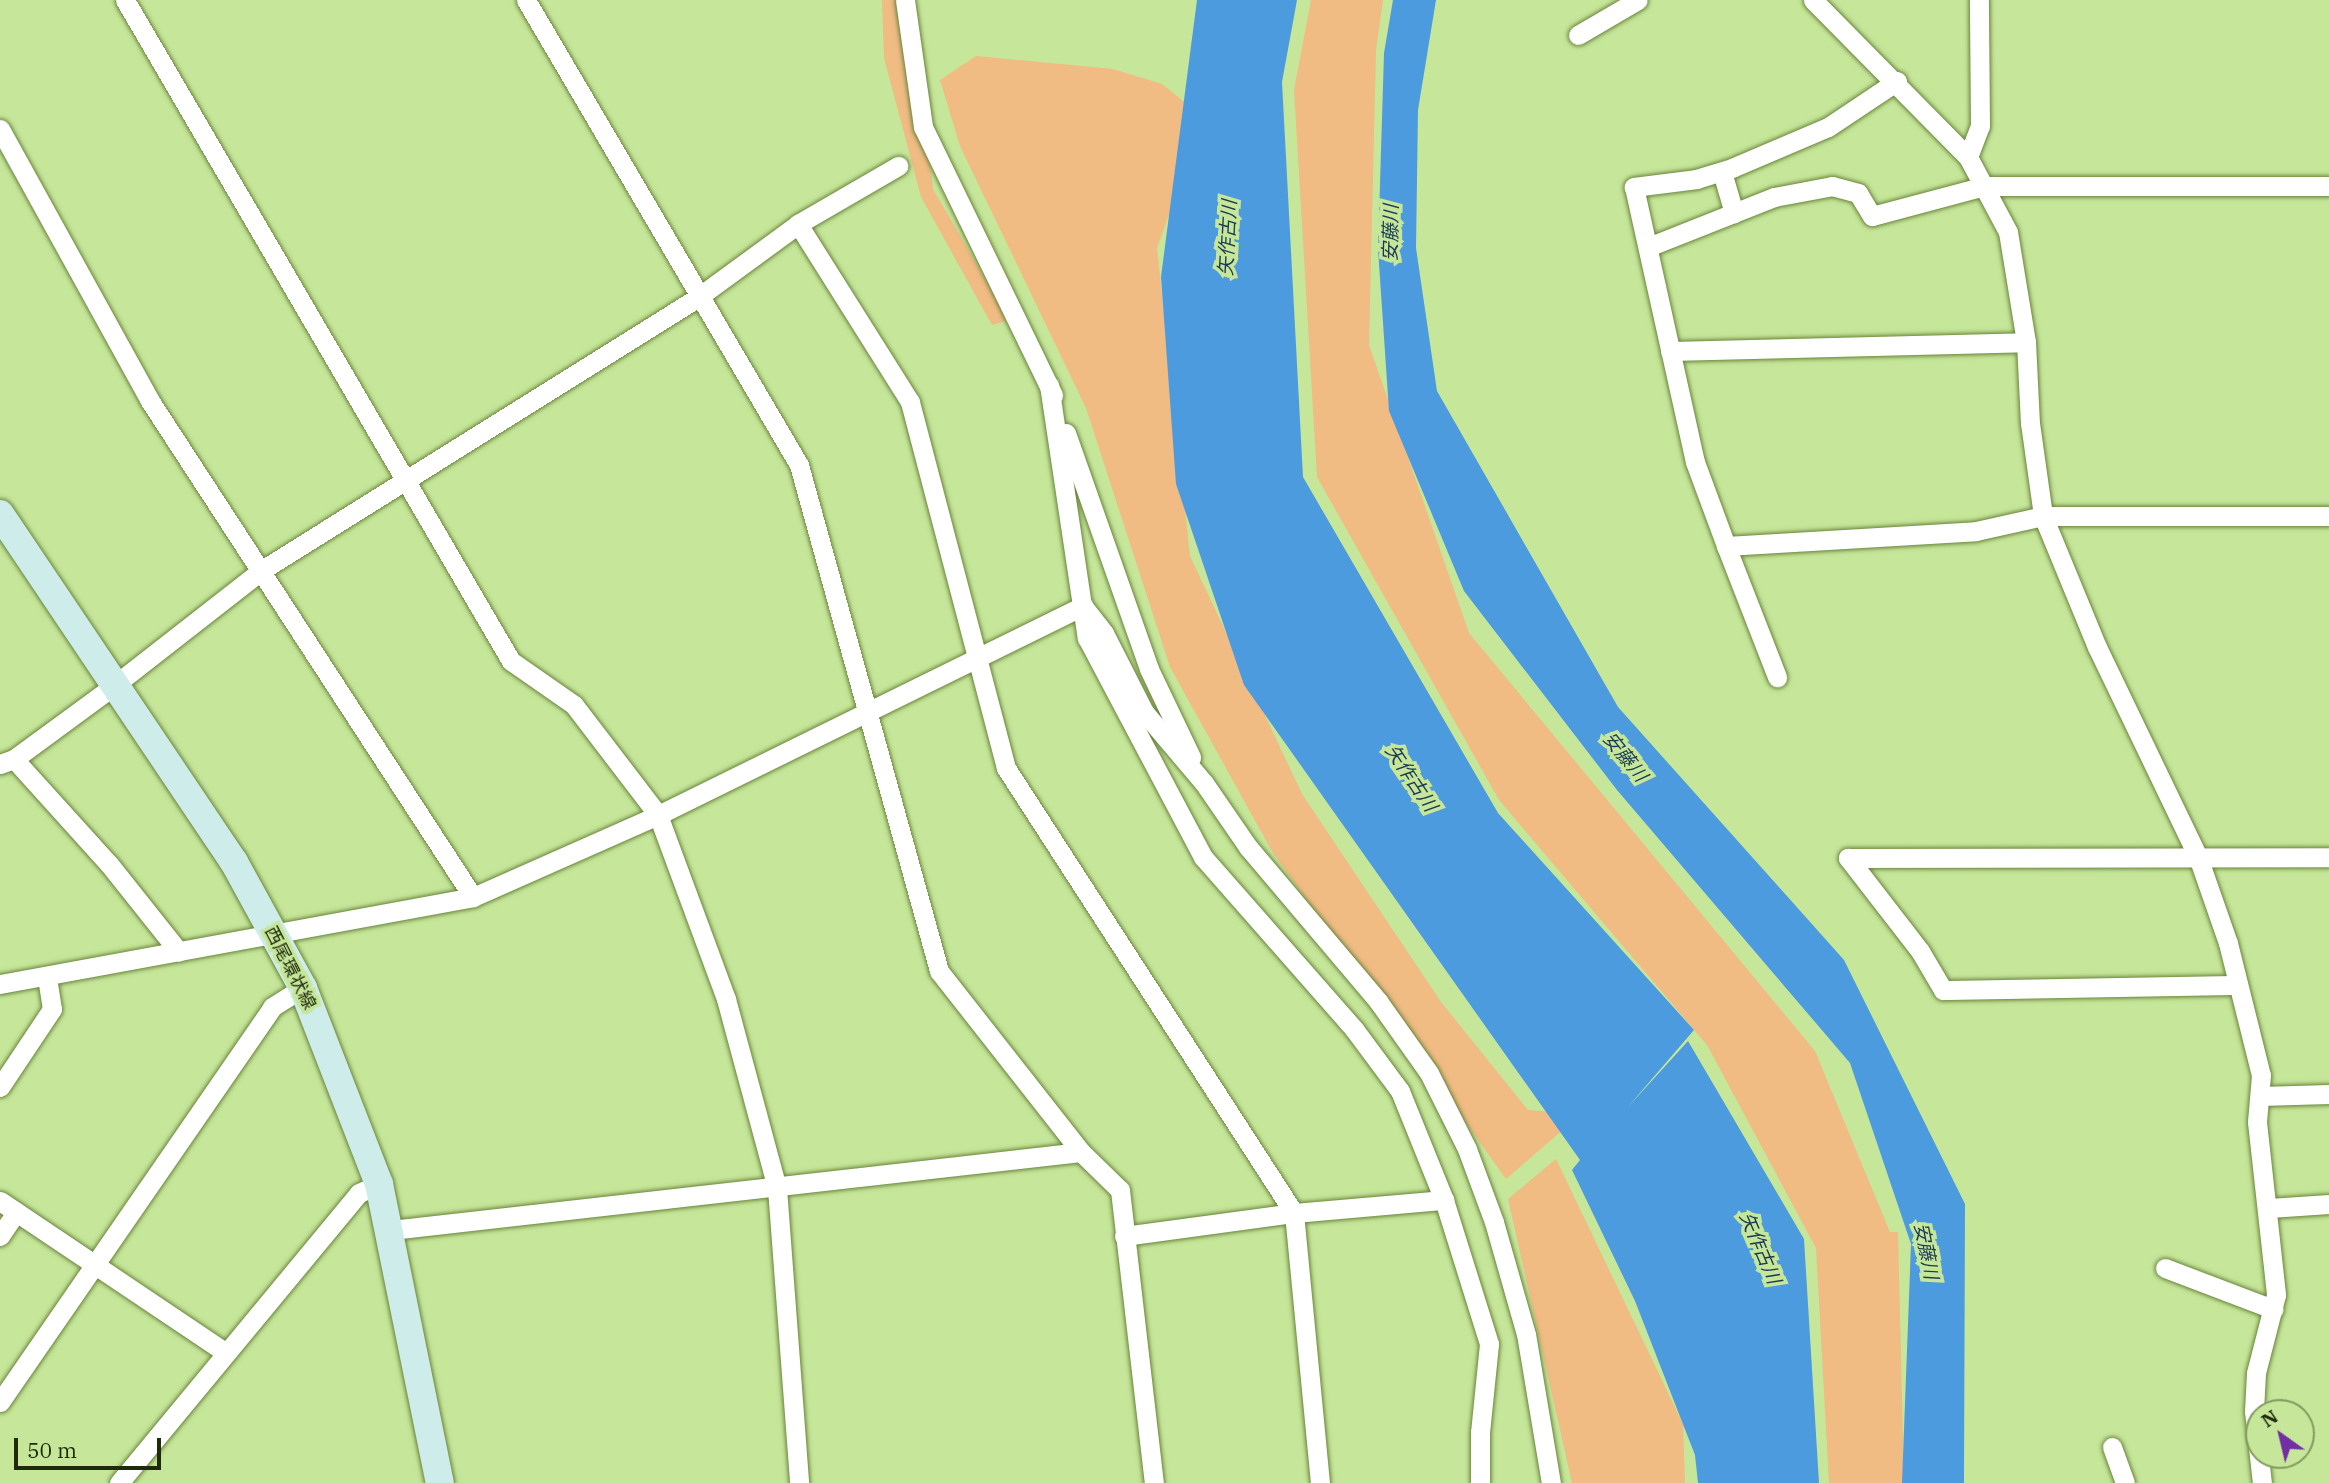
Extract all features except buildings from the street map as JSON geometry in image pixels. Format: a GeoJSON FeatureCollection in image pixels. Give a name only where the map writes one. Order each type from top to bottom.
{"type":"FeatureCollection","features":[{"type":"Feature","properties":{"kind":"main road","name":"西尾環状線"},"geometry":{"type":"LineString","coordinates":[[0,514],[234,862],[303,988],[379,1184],[391,1230],[440,1483]]}},
{"type":"Feature","properties":{"kind":"street"},"geometry":{"type":"LineString","coordinates":[[125,0],[511,661],[574,705],[658,815],[726,999],[777,1188],[799,1483]]}},
{"type":"Feature","properties":{"kind":"street"},"geometry":{"type":"LineString","coordinates":[[526,0],[697,298],[799,466],[871,711],[939,971],[1081,1152],[1119,1190],[1154,1483]]}},
{"type":"Feature","properties":{"kind":"street"},"geometry":{"type":"LineString","coordinates":[[905,0],[923,127],[1049,385],[1149,669],[1204,783]]}},
{"type":"Feature","properties":{"kind":"street"},"geometry":{"type":"LineString","coordinates":[[1578,35],[1638,0]]}},
{"type":"Feature","properties":{"kind":"street"},"geometry":{"type":"LineString","coordinates":[[1813,0],[1897,81],[1968,157],[2008,232],[2026,342],[2030,423],[2043,516],[2097,648],[2198,857],[2238,985],[2261,1074],[2258,1122],[2276,1295],[2256,1373],[2254,1412],[2262,1483]]}},
{"type":"Feature","properties":{"kind":"street"},"geometry":{"type":"LineString","coordinates":[[1968,157],[1980,126],[1979,0]]}},
{"type":"Feature","properties":{"kind":"street"},"geometry":{"type":"LineString","coordinates":[[1777,677],[1695,462],[1634,187],[1722,172],[1828,127],[1897,81]]}},
{"type":"Feature","properties":{"kind":"street"},"geometry":{"type":"LineString","coordinates":[[0,129],[150,401],[473,897]]}},
{"type":"Feature","properties":{"kind":"street"},"geometry":{"type":"LineString","coordinates":[[179,952],[109,864],[7,761],[116,684],[262,570],[697,298],[798,224],[898,166]]}},
{"type":"Feature","properties":{"kind":"street"},"geometry":{"type":"LineString","coordinates":[[1722,172],[1734,213]]}},
{"type":"Feature","properties":{"kind":"street"},"geometry":{"type":"LineString","coordinates":[[1648,247],[1774,197],[1832,186],[1858,193],[1872,216],[1985,186],[2329,186]]}},
{"type":"Feature","properties":{"kind":"street"},"geometry":{"type":"LineString","coordinates":[[798,224],[911,402],[974,658],[1006,768],[1294,1213],[1320,1483]]}},
{"type":"Feature","properties":{"kind":"street"},"geometry":{"type":"LineString","coordinates":[[1670,351],[2026,342]]}},
{"type":"Feature","properties":{"kind":"street"},"geometry":{"type":"LineString","coordinates":[[1049,385],[1087,638],[1203,858],[1354,1029],[1399,1091],[1444,1200],[1489,1344],[1480,1433],[1480,1483]]}},
{"type":"Feature","properties":{"kind":"street"},"geometry":{"type":"LineString","coordinates":[[1726,546],[1976,531],[2043,516],[2329,516]]}},
{"type":"Feature","properties":{"kind":"street"},"geometry":{"type":"LineString","coordinates":[[2,981],[47,976],[473,897],[658,815],[1083,606]]}},
{"type":"Feature","properties":{"kind":"street"},"geometry":{"type":"LineString","coordinates":[[1083,606],[1104,633],[1144,712],[1204,783],[1248,847],[1378,1001],[1430,1073],[1467,1149],[1494,1222],[1526,1334],[1551,1483]]}},
{"type":"Feature","properties":{"kind":"street"},"geometry":{"type":"LineString","coordinates":[[2238,985],[1943,990],[1920,951],[1848,858],[2329,857]]}},
{"type":"Feature","properties":{"kind":"street"},"geometry":{"type":"LineString","coordinates":[[0,1087],[52,1009],[47,976]]}},
{"type":"Feature","properties":{"kind":"street"},"geometry":{"type":"LineString","coordinates":[[0,1402],[272,1007],[303,988]]}},
{"type":"Feature","properties":{"kind":"street"},"geometry":{"type":"LineString","coordinates":[[2260,1096],[2329,1094]]}},
{"type":"Feature","properties":{"kind":"street"},"geometry":{"type":"LineString","coordinates":[[391,1230],[1081,1152]]}},
{"type":"Feature","properties":{"kind":"street"},"geometry":{"type":"LineString","coordinates":[[119,1483],[359,1193],[379,1184]]}},
{"type":"Feature","properties":{"kind":"street"},"geometry":{"type":"LineString","coordinates":[[1124,1236],[1294,1213],[1444,1200]]}},
{"type":"Feature","properties":{"kind":"street"},"geometry":{"type":"LineString","coordinates":[[2269,1208],[2329,1204]]}},
{"type":"Feature","properties":{"kind":"street"},"geometry":{"type":"LineString","coordinates":[[0,1236],[8,1206],[226,1353]]}},
{"type":"Feature","properties":{"kind":"street"},"geometry":{"type":"LineString","coordinates":[[2165,1268],[2273,1308]]}},
{"type":"Feature","properties":{"kind":"street"},"geometry":{"type":"LineString","coordinates":[[2112,1447],[2125,1483]]}},
{"type":"Feature","properties":{"kind":"shaded area"},"geometry":{"type":"Polygon","coordinates":[[[882,0],[911,0],[933,189],[1009,320],[992,325],[921,197],[884,58],[882,0]]]}},
{"type":"Feature","properties":{"kind":"shaded area"},"geometry":{"type":"Polygon","coordinates":[[[1311,0],[1383,0],[1376,50],[1369,345],[1469,633],[1815,1051],[1890,1232],[1898,1232],[1904,1483],[1829,1483],[1816,1248],[1707,1045],[1499,800],[1317,477],[1294,90],[1311,0]]]}},
{"type":"Feature","properties":{"kind":"shaded area"},"geometry":{"type":"Polygon","coordinates":[[[976,56],[1113,69],[1162,84],[1204,118],[1157,248],[1190,556],[1302,794],[1441,1002],[1528,1110],[1581,1114],[1506,1179],[1273,853],[1170,667],[1086,408],[960,146],[940,80],[976,56]]]}},
{"type":"Feature","properties":{"kind":"shaded area"},"geometry":{"type":"Polygon","coordinates":[[[1556,1159],[1683,1424],[1685,1483],[1572,1483],[1508,1199],[1556,1159]]]}},
{"type":"Feature","properties":{"kind":"water","name":"矢作古川"},"geometry":{"type":"Polygon","coordinates":[[[1197,0],[1297,0],[1282,82],[1303,477],[1498,813],[1694,1030],[1627,1108],[1688,1041],[1804,1239],[1819,1483],[1698,1483],[1695,1455],[1635,1301],[1572,1170],[1580,1160],[1244,685],[1176,484],[1161,277],[1197,0]]]}},
{"type":"Feature","properties":{"kind":"water","name":"安藤川"},"geometry":{"type":"Polygon","coordinates":[[[1393,0],[1436,0],[1418,110],[1416,248],[1437,391],[1618,707],[1844,960],[1965,1204],[1964,1483],[1902,1483],[1911,1244],[1850,1063],[1617,790],[1464,591],[1389,411],[1378,249],[1384,53],[1393,0]]]}}]}
